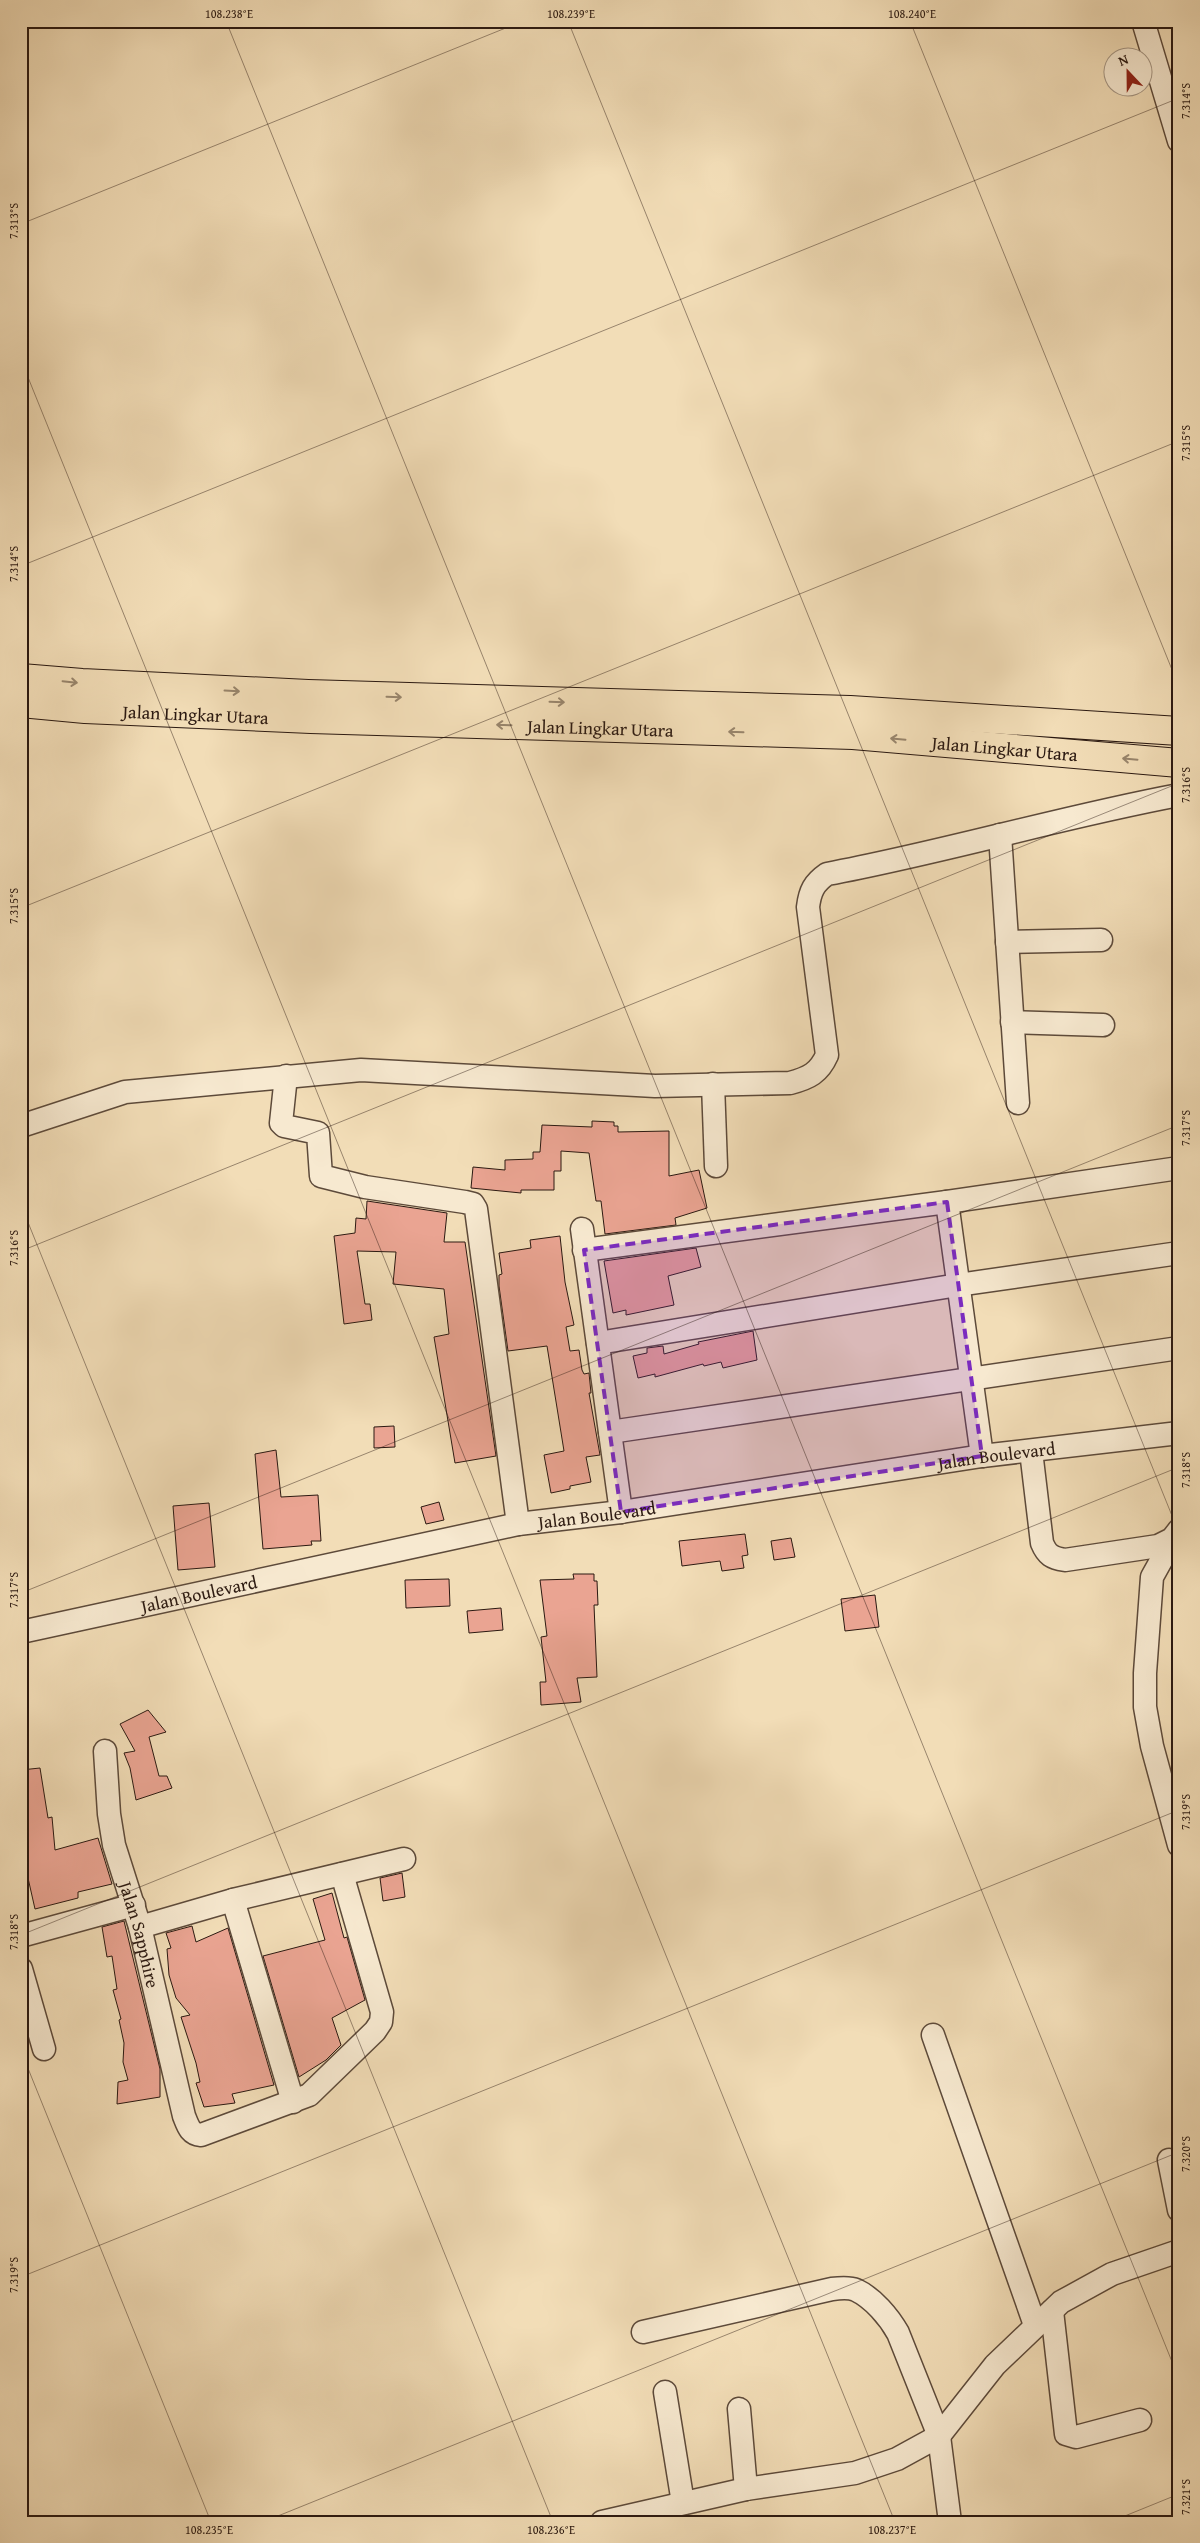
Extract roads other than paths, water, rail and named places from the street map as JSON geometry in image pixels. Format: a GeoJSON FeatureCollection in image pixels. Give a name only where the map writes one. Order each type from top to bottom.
{"type":"FeatureCollection","features":[{"type":"Feature","properties":{"kind":"main road","name":"Jalan Lingkar Utara"},"geometry":{"type":"LineString","coordinates":[[21,678],[82,684],[308,694],[850,710],[1179,731]]}},
{"type":"Feature","properties":{"kind":"main road","name":"Jalan Lingkar Utara"},"geometry":{"type":"LineString","coordinates":[[21,703],[85,709],[301,719],[853,735],[1179,763]]}},
{"type":"Feature","properties":{"kind":"main road"},"geometry":{"type":"LineString","coordinates":[[1092,756],[1096,726]]}},
{"type":"Feature","properties":{"kind":"street"},"geometry":{"type":"LineString","coordinates":[[1143,21],[1179,141]]}},
{"type":"Feature","properties":{"kind":"street"},"geometry":{"type":"LineString","coordinates":[[21,1126],[124,1092],[361,1070],[655,1086],[790,1083],[804,1080],[821,1068],[827,1055],[808,907],[810,893],[817,880],[827,874],[901,860],[1113,807],[1179,795]]}},
{"type":"Feature","properties":{"kind":"street"},"geometry":{"type":"LineString","coordinates":[[1000,835],[1018,1103]]}},
{"type":"Feature","properties":{"kind":"street"},"geometry":{"type":"LineString","coordinates":[[1007,942],[1101,940]]}},
{"type":"Feature","properties":{"kind":"street"},"geometry":{"type":"LineString","coordinates":[[1012,1022],[1103,1025]]}},
{"type":"Feature","properties":{"kind":"street"},"geometry":{"type":"LineString","coordinates":[[286,1076],[281,1123],[284,1126],[318,1133],[321,1176],[365,1187],[459,1201],[474,1206],[480,1233],[518,1524]]}},
{"type":"Feature","properties":{"kind":"street"},"geometry":{"type":"LineString","coordinates":[[713,1084],[716,1166]]}},
{"type":"Feature","properties":{"kind":"street"},"geometry":{"type":"LineString","coordinates":[[621,1512],[583,1239],[948,1202],[1179,1168]]}},
{"type":"Feature","properties":{"kind":"street"},"geometry":{"type":"LineString","coordinates":[[948,1202],[982,1456]]}},
{"type":"Feature","properties":{"kind":"street"},"geometry":{"type":"LineString","coordinates":[[598,1343],[958,1285],[1179,1254]]}},
{"type":"Feature","properties":{"kind":"street"},"geometry":{"type":"LineString","coordinates":[[610,1432],[971,1377],[1179,1348]]}},
{"type":"Feature","properties":{"kind":"street","name":"Jalan Boulevard"},"geometry":{"type":"LineString","coordinates":[[21,1632],[518,1524],[621,1512],[982,1456],[1179,1433]]}},
{"type":"Feature","properties":{"kind":"street"},"geometry":{"type":"LineString","coordinates":[[1031,1451],[1042,1542],[1049,1555],[1065,1560],[1172,1536]]}},
{"type":"Feature","properties":{"kind":"street"},"geometry":{"type":"LineString","coordinates":[[1172,1536],[1166,1554],[1152,1577],[1145,1673],[1145,1707],[1152,1746],[1179,1845]]}},
{"type":"Feature","properties":{"kind":"street","name":"Jalan Sapphire"},"geometry":{"type":"LineString","coordinates":[[105,1751],[109,1814],[114,1845],[140,1927],[184,2116],[189,2129],[195,2134],[201,2135],[294,2102]]}},
{"type":"Feature","properties":{"kind":"street"},"geometry":{"type":"LineString","coordinates":[[140,1927],[233,1900],[404,1859]]}},
{"type":"Feature","properties":{"kind":"street"},"geometry":{"type":"LineString","coordinates":[[233,1900],[294,2102],[309,2095],[360,2047],[381,2022],[382,2012],[342,1874]]}},
{"type":"Feature","properties":{"kind":"street"},"geometry":{"type":"LineString","coordinates":[[21,1936],[134,1905]]}},
{"type":"Feature","properties":{"kind":"street"},"geometry":{"type":"LineString","coordinates":[[21,1969],[44,2049]]}},
{"type":"Feature","properties":{"kind":"street"},"geometry":{"type":"LineString","coordinates":[[933,2035],[1043,2318],[1066,2434],[1076,2438],[1140,2420]]}},
{"type":"Feature","properties":{"kind":"street"},"geometry":{"type":"LineString","coordinates":[[1169,2160],[1179,2210]]}},
{"type":"Feature","properties":{"kind":"street"},"geometry":{"type":"LineString","coordinates":[[602,2522],[746,2489],[874,2468],[912,2451],[939,2436],[995,2365],[1061,2302],[1112,2274],[1179,2251]]}},
{"type":"Feature","properties":{"kind":"street"},"geometry":{"type":"LineString","coordinates":[[643,2332],[832,2289],[855,2290],[875,2304],[892,2323],[939,2436],[950,2522]]}},
{"type":"Feature","properties":{"kind":"street"},"geometry":{"type":"LineString","coordinates":[[665,2392],[683,2503]]}},
{"type":"Feature","properties":{"kind":"street"},"geometry":{"type":"LineString","coordinates":[[739,2409],[746,2489]]}}]}
